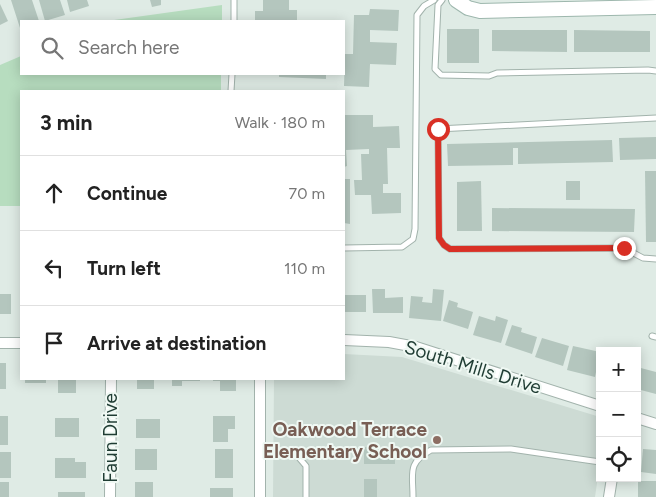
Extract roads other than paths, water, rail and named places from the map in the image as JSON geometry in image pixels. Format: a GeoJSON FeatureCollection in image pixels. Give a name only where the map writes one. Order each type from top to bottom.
{"type":"FeatureCollection","features":[{"type":"Feature","properties":{"kind":"street"},"geometry":{"type":"LineString","coordinates":[[456,0],[468,8],[480,11],[656,7]]}},
{"type":"Feature","properties":{"kind":"street","name":"South Mills Drive"},"geometry":{"type":"LineString","coordinates":[[345,340],[390,342],[416,347],[596,405]]}},
{"type":"Feature","properties":{"kind":"street"},"geometry":{"type":"LineString","coordinates":[[0,343],[20,343]]}},
{"type":"Feature","properties":{"kind":"street","name":"Faun Drive"},"geometry":{"type":"LineString","coordinates":[[110,497],[111,380]]}},
{"type":"Feature","properties":{"kind":"street"},"geometry":{"type":"LineString","coordinates":[[260,380],[260,497]]}},
{"type":"Feature","properties":{"kind":"street"},"geometry":{"type":"LineString","coordinates":[[641,419],[656,424]]}},
{"type":"Feature","properties":{"kind":"street"},"geometry":{"type":"LineString","coordinates":[[609,497],[611,482]]}},
{"type":"Feature","properties":{"kind":"lane"},"geometry":{"type":"LineString","coordinates":[[234,0],[234,20]]}},
{"type":"Feature","properties":{"kind":"lane"},"geometry":{"type":"LineString","coordinates":[[345,248],[402,247],[413,239],[415,229],[417,15],[424,6],[434,0]]}},
{"type":"Feature","properties":{"kind":"lane"},"geometry":{"type":"LineString","coordinates":[[442,0],[438,5],[435,69],[441,75],[489,76],[497,72],[648,70],[656,72]]}},
{"type":"Feature","properties":{"kind":"lane"},"geometry":{"type":"LineString","coordinates":[[231,90],[232,75]]}},
{"type":"Feature","properties":{"kind":"lane"},"geometry":{"type":"LineString","coordinates":[[656,118],[438,129],[438,139],[439,238],[450,249],[624,248],[643,258],[656,259]]}},
{"type":"Feature","properties":{"kind":"lane"},"geometry":{"type":"LineString","coordinates":[[413,497],[412,467],[420,456],[431,450],[510,449],[596,461]]}},
{"type":"Feature","properties":{"kind":"lane"},"geometry":{"type":"LineString","coordinates":[[260,453],[295,453],[306,466],[306,497]]}},
{"type":"Feature","properties":{"kind":"place","name":"Oakwood Terrace Elementary School"},"geometry":{"type":"Point","coordinates":[437,440]}}]}
